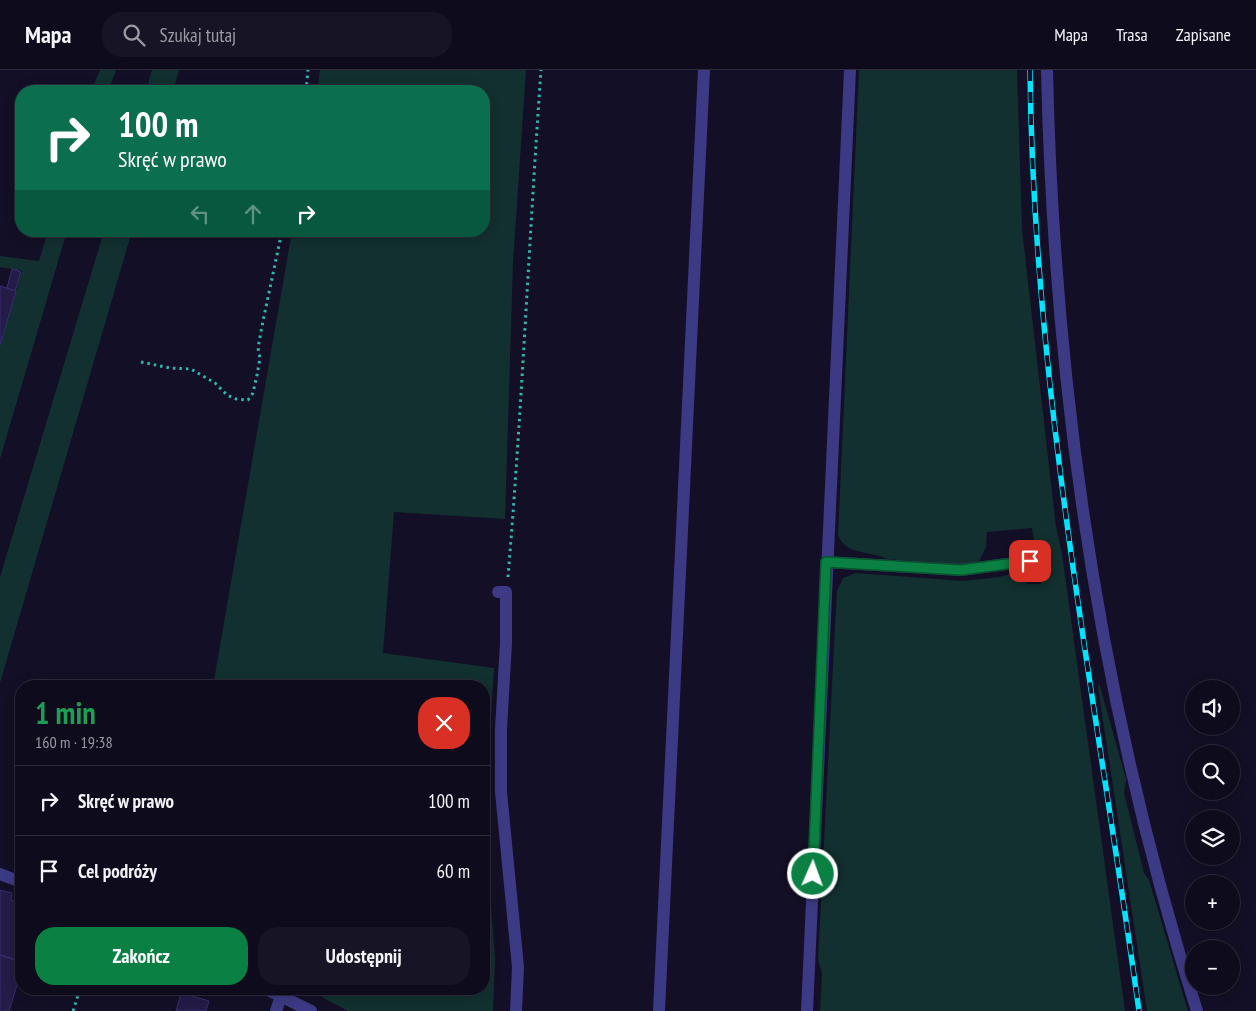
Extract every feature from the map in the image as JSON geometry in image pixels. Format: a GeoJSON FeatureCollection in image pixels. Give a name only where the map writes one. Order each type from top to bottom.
{"type":"FeatureCollection","features":[{"type":"Feature","properties":{"kind":"street"},"geometry":{"type":"LineString","coordinates":[[659,1011],[704,70]]}},
{"type":"Feature","properties":{"kind":"street"},"geometry":{"type":"LineString","coordinates":[[807,1011],[826,562],[850,70]]}},
{"type":"Feature","properties":{"kind":"street"},"geometry":{"type":"LineString","coordinates":[[1047,70],[1053,245],[1066,388],[1088,553],[1122,732],[1158,878],[1197,1011]]}},
{"type":"Feature","properties":{"kind":"street"},"geometry":{"type":"LineString","coordinates":[[826,562],[961,570],[1030,561]]}},
{"type":"Feature","properties":{"kind":"street"},"geometry":{"type":"LineString","coordinates":[[502,592],[506,643],[501,729],[501,792],[518,967],[516,1011]]}},
{"type":"Feature","properties":{"kind":"street"},"geometry":{"type":"LineString","coordinates":[[0,874],[15,880]]}},
{"type":"Feature","properties":{"kind":"street"},"geometry":{"type":"LineString","coordinates":[[276,1011],[281,996],[311,1011]]}},
{"type":"Feature","properties":{"kind":"path"},"geometry":{"type":"LineString","coordinates":[[307,85],[308,70]]}},
{"type":"Feature","properties":{"kind":"path"},"geometry":{"type":"LineString","coordinates":[[502,592],[528,294],[541,70]]}},
{"type":"Feature","properties":{"kind":"path"},"geometry":{"type":"LineString","coordinates":[[141,362],[191,370],[215,383],[227,395],[236,399],[248,400],[253,393],[257,375],[260,358],[258,348],[281,237]]}},
{"type":"Feature","properties":{"kind":"path"},"geometry":{"type":"LineString","coordinates":[[73,1011],[78,995]]}},
{"type":"Feature","properties":{"kind":"green space"},"geometry":{"type":"Polygon","coordinates":[[[100,70],[116,70],[110,85],[94,85],[100,70]]]}},
{"type":"Feature","properties":{"kind":"green space"},"geometry":{"type":"Polygon","coordinates":[[[152,70],[179,70],[175,85],[148,85],[152,70]]]}},
{"type":"Feature","properties":{"kind":"green space"},"geometry":{"type":"Polygon","coordinates":[[[320,70],[526,70],[513,263],[505,519],[394,512],[383,653],[494,668],[490,736],[490,680],[214,680],[291,237],[490,237],[490,85],[318,85],[320,70]]]}},
{"type":"Feature","properties":{"kind":"green space"},"geometry":{"type":"Polygon","coordinates":[[[859,70],[1017,70],[1022,229],[1056,527],[1062,554],[1125,1011],[820,1011],[822,973],[818,960],[835,626],[837,591],[843,578],[856,573],[963,581],[999,577],[1025,571],[1027,584],[1041,584],[1032,528],[987,532],[986,547],[979,561],[961,565],[887,559],[859,552],[842,542],[838,535],[859,70]]]}},
{"type":"Feature","properties":{"kind":"green space"},"geometry":{"type":"Polygon","coordinates":[[[46,237],[65,237],[0,459],[0,345],[22,271],[0,267],[0,256],[39,261],[46,237]]]}},
{"type":"Feature","properties":{"kind":"green space"},"geometry":{"type":"Polygon","coordinates":[[[102,237],[130,237],[0,683],[0,577],[102,237]]]}},
{"type":"Feature","properties":{"kind":"green space"},"geometry":{"type":"Polygon","coordinates":[[[1099,683],[1126,779],[1124,793],[1144,873],[1149,880],[1188,1011],[1147,1011],[1098,687],[1099,683]]]}},
{"type":"Feature","properties":{"kind":"green space"},"geometry":{"type":"Polygon","coordinates":[[[490,891],[495,959],[493,1011],[348,1011],[322,997],[322,995],[490,995],[490,891]]]}},
{"type":"Feature","properties":{"kind":"building"},"geometry":{"type":"Polygon","coordinates":[[[12,269],[21,272],[15,291],[7,288],[12,269]]]}},
{"type":"Feature","properties":{"kind":"building"},"geometry":{"type":"Polygon","coordinates":[[[0,286],[16,291],[0,345],[0,286]]]}},
{"type":"Feature","properties":{"kind":"building"},"geometry":{"type":"Polygon","coordinates":[[[0,890],[12,893],[11,900],[15,901],[15,959],[0,955],[0,890]]]}},
{"type":"Feature","properties":{"kind":"building"},"geometry":{"type":"Polygon","coordinates":[[[0,955],[15,960],[15,992],[9,1011],[0,1011],[0,955]]]}},
{"type":"Feature","properties":{"kind":"building"},"geometry":{"type":"Polygon","coordinates":[[[180,995],[188,995],[209,1001],[206,1011],[176,1011],[180,995]]]}},
{"type":"Feature","properties":{"kind":"railway"},"geometry":{"type":"LineString","coordinates":[[1030,70],[1034,189],[1042,307],[1054,425],[1086,659],[1139,1011]]}},
{"type":"Feature","properties":{"kind":"route"},"geometry":{"type":"LineString","coordinates":[[813,874],[826,562],[961,570],[1030,561]]}}]}
